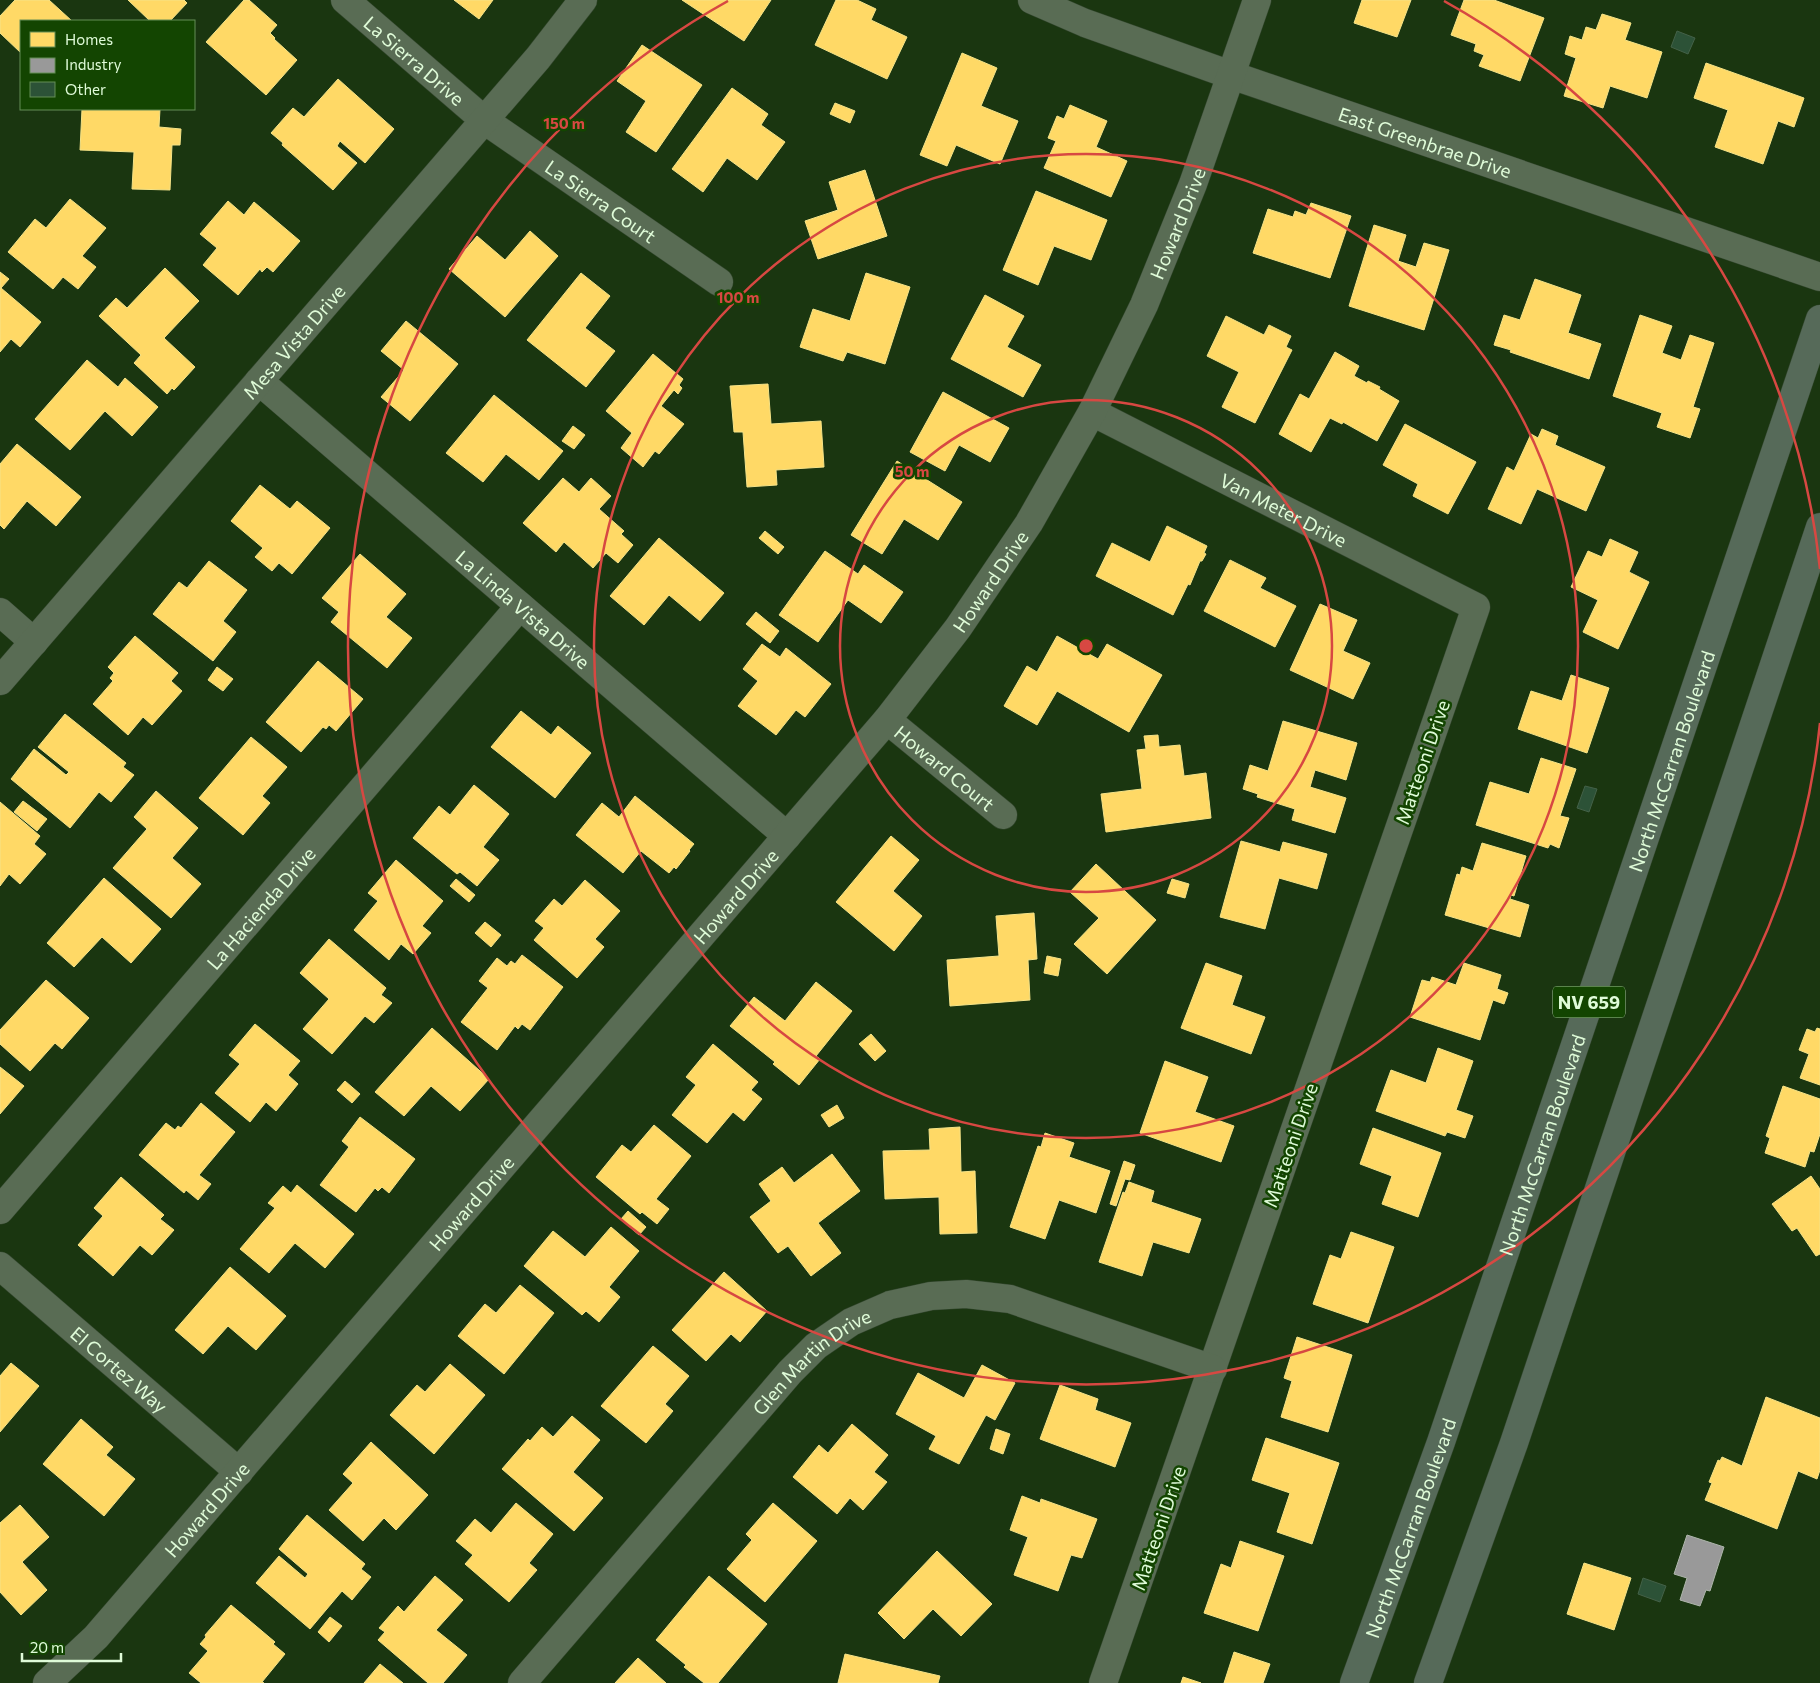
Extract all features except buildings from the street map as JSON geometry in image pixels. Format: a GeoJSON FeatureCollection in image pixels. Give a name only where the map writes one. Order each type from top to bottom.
{"type":"FeatureCollection","features":[{"type":"Feature","properties":{"kind":"main road","name":"North McCarran Boulevard"},"geometry":{"type":"LineString","coordinates":[[1354,1683],[1441,1442],[1820,319]]}},
{"type":"Feature","properties":{"kind":"main road"},"geometry":{"type":"LineString","coordinates":[[1428,1683],[1514,1443],[1820,527]]}},
{"type":"Feature","properties":{"kind":"street","name":"La Sierra Drive"},"geometry":{"type":"LineString","coordinates":[[345,0],[484,120]]}},
{"type":"Feature","properties":{"kind":"street","name":"Mesa Vista Drive"},"geometry":{"type":"LineString","coordinates":[[0,681],[538,58],[583,0]]}},
{"type":"Feature","properties":{"kind":"street","name":"East Greenbrae Drive"},"geometry":{"type":"LineString","coordinates":[[1032,0],[1085,23],[1231,75],[1820,277]]}},
{"type":"Feature","properties":{"kind":"street","name":"Howard Drive"},"geometry":{"type":"LineString","coordinates":[[47,1683],[96,1637],[239,1472],[887,720],[958,628],[1029,523],[1092,412],[1144,305],[1193,184],[1257,0]]}},
{"type":"Feature","properties":{"kind":"street","name":"La Sierra Court"},"geometry":{"type":"LineString","coordinates":[[484,120],[719,282]]}},
{"type":"Feature","properties":{"kind":"street","name":"La Linda Vista Drive"},"geometry":{"type":"LineString","coordinates":[[259,381],[787,836]]}},
{"type":"Feature","properties":{"kind":"street","name":"Van Meter Drive"},"geometry":{"type":"LineString","coordinates":[[1092,412],[1476,607]]}},
{"type":"Feature","properties":{"kind":"street","name":"La Hacienda Drive"},"geometry":{"type":"LineString","coordinates":[[0,1210],[520,606]]}},
{"type":"Feature","properties":{"kind":"street","name":"Matteoni Drive"},"geometry":{"type":"LineString","coordinates":[[1104,1683],[1476,607]]}},
{"type":"Feature","properties":{"kind":"street"},"geometry":{"type":"LineString","coordinates":[[0,612],[34,642]]}},
{"type":"Feature","properties":{"kind":"street","name":"Howard Court"},"geometry":{"type":"LineString","coordinates":[[887,720],[1003,815]]}},
{"type":"Feature","properties":{"kind":"street","name":"El Cortez Way"},"geometry":{"type":"LineString","coordinates":[[0,1266],[239,1472]]}},
{"type":"Feature","properties":{"kind":"street","name":"Glen Martin Drive"},"geometry":{"type":"LineString","coordinates":[[522,1683],[790,1372],[816,1346],[851,1322],[890,1305],[931,1296],[966,1294],[1010,1300],[1213,1369]]}}]}
